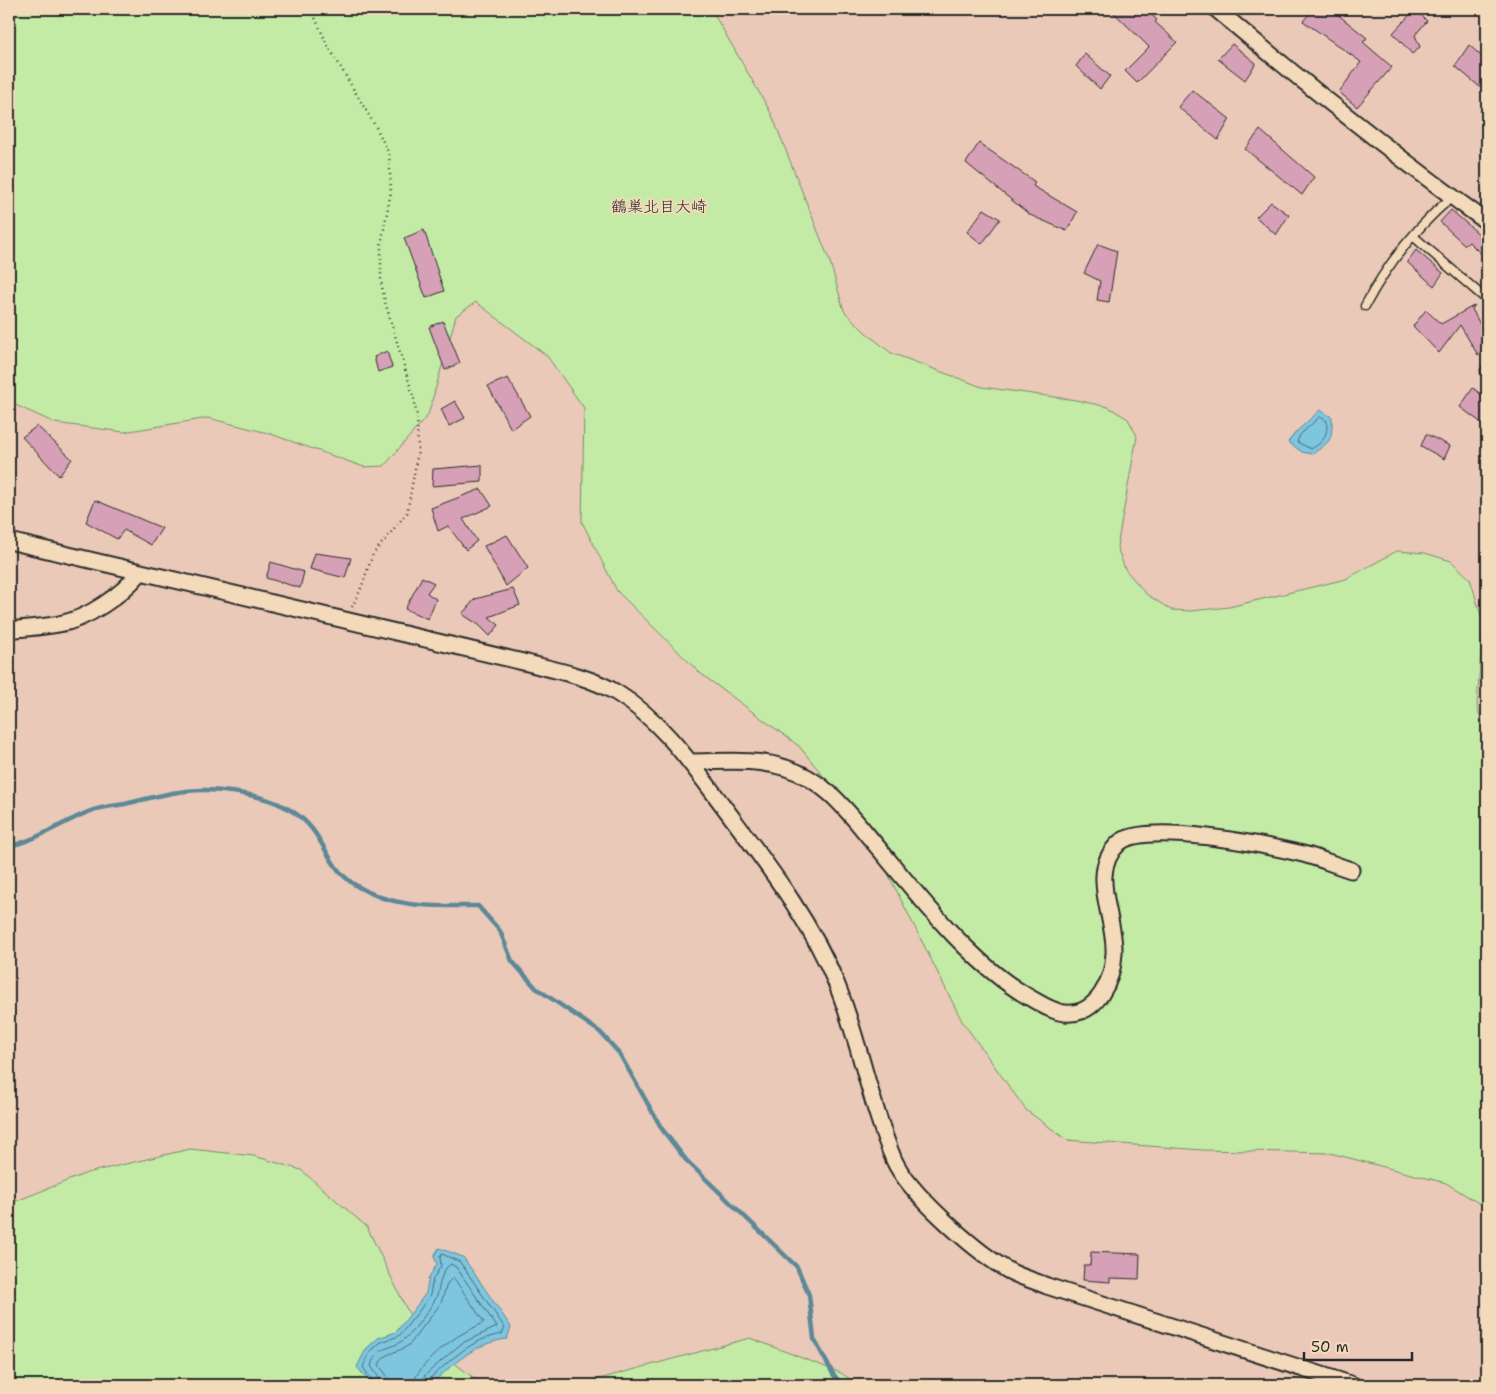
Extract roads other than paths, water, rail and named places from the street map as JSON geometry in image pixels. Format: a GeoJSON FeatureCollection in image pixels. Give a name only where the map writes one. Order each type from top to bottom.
{"type":"FeatureCollection","features":[{"type":"Feature","properties":{"kind":"street"},"geometry":{"type":"LineString","coordinates":[[1216,9],[1310,88],[1487,222]]}},
{"type":"Feature","properties":{"kind":"street"},"geometry":{"type":"LineString","coordinates":[[9,541],[523,662],[594,682],[617,693],[651,718],[690,762],[783,885],[814,937],[836,982],[849,1016],[883,1130],[895,1163],[910,1184],[972,1246],[1005,1269],[1048,1286],[1353,1385]]}},
{"type":"Feature","properties":{"kind":"street"},"geometry":{"type":"LineString","coordinates":[[9,630],[60,624],[82,617],[131,584],[140,573]]}},
{"type":"Feature","properties":{"kind":"street"},"geometry":{"type":"LineString","coordinates":[[690,762],[761,763],[786,768],[829,790],[931,911],[996,976],[1040,1004],[1064,1013],[1085,1011],[1097,1001],[1107,982],[1114,952],[1104,872],[1108,855],[1120,842],[1132,836],[1152,834],[1206,836],[1304,854],[1351,870]]}},
{"type":"Feature","properties":{"kind":"lane"},"geometry":{"type":"LineString","coordinates":[[1365,306],[1381,277],[1424,221],[1452,197]]}},
{"type":"Feature","properties":{"kind":"lane"},"geometry":{"type":"LineString","coordinates":[[1413,236],[1487,300]]}},
{"type":"Feature","properties":{"kind":"water"},"geometry":{"type":"Polygon","coordinates":[[[1320,410],[1332,417],[1330,439],[1324,446],[1312,454],[1302,452],[1288,442],[1320,410]]]}},
{"type":"Feature","properties":{"kind":"water"},"geometry":{"type":"Polygon","coordinates":[[[439,1248],[463,1257],[511,1327],[507,1339],[495,1341],[474,1350],[456,1362],[430,1385],[372,1385],[357,1367],[366,1349],[378,1338],[396,1332],[426,1293],[429,1277],[437,1264],[434,1256],[439,1248]]]}},
{"type":"Feature","properties":{"kind":"waterway"},"geometry":{"type":"LineString","coordinates":[[9,846],[30,840],[92,810],[186,791],[207,790],[238,793],[268,800],[296,813],[317,836],[343,876],[371,893],[386,899],[416,905],[478,906],[500,931],[512,961],[536,988],[600,1032],[619,1053],[662,1129],[686,1160],[797,1267],[809,1295],[814,1339],[833,1374],[842,1385]]}},
{"type":"Feature","properties":{"kind":"district","name":"鶴巣北目大崎"},"geometry":{"type":"Point","coordinates":[659,206]}}]}
